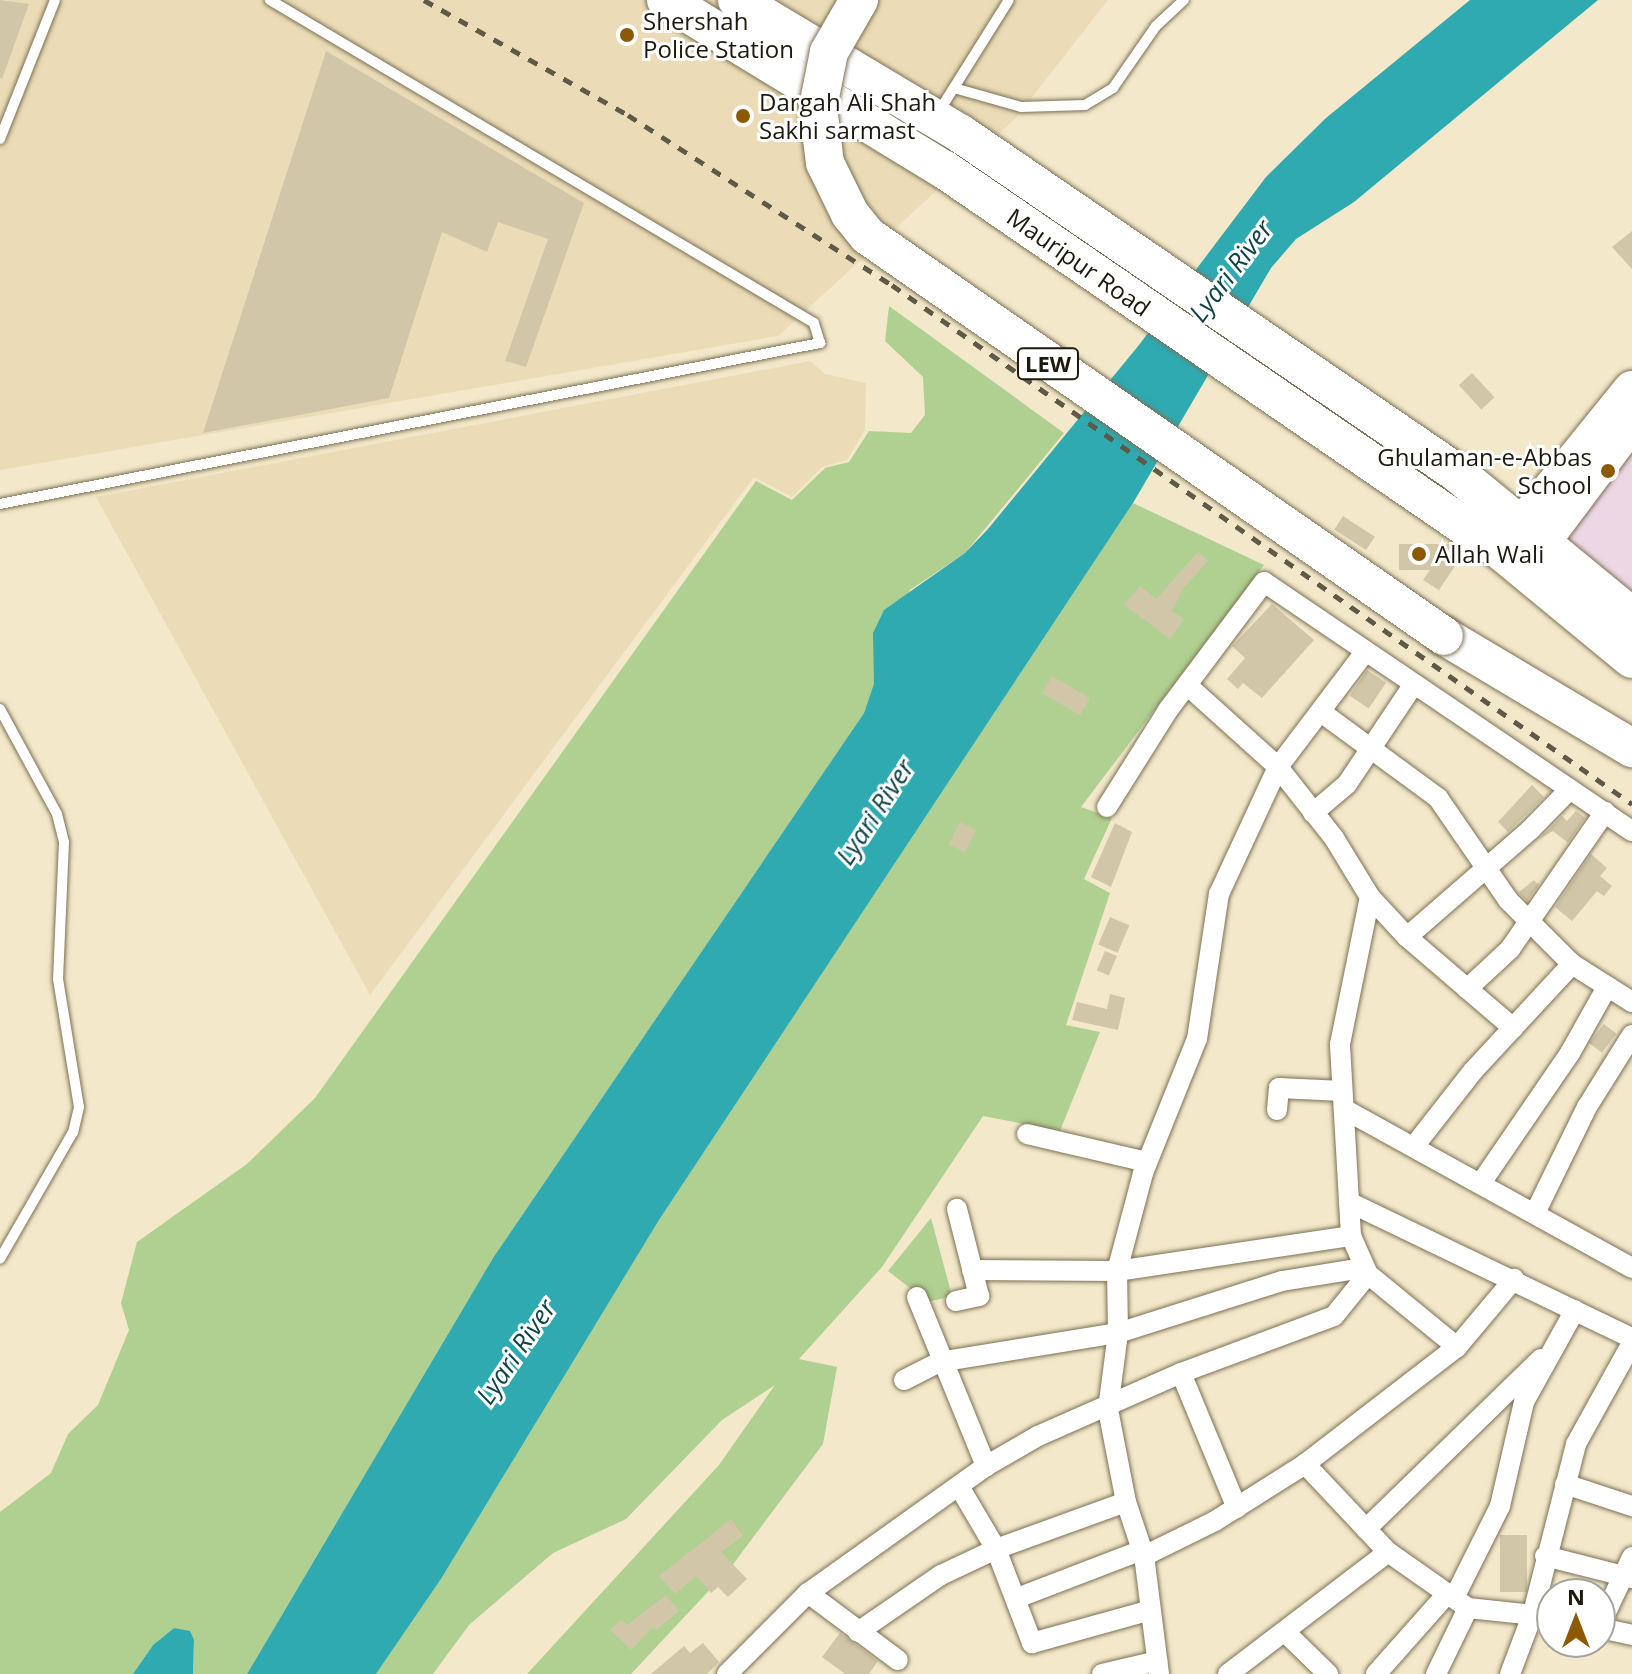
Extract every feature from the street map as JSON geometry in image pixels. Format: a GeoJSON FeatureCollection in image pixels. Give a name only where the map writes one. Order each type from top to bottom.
{"type":"FeatureCollection","features":[{"type":"Feature","properties":{"kind":"highway","name":"Mauripur Road"},"geometry":{"type":"LineString","coordinates":[[666,0],[945,170],[1429,504],[1523,548],[1632,617]]}},
{"type":"Feature","properties":{"kind":"highway","name":"Mauripur Road"},"geometry":{"type":"LineString","coordinates":[[737,0],[950,113],[1457,473],[1523,548],[1632,659]]}},
{"type":"Feature","properties":{"kind":"highway","name":"LEW"},"geometry":{"type":"LineString","coordinates":[[859,0],[829,52],[818,107],[825,163],[850,214],[868,236],[1444,636],[1632,748]]}},
{"type":"Feature","properties":{"kind":"highway"},"geometry":{"type":"LineString","coordinates":[[1523,548],[1632,390]]}},
{"type":"Feature","properties":{"kind":"main road"},"geometry":{"type":"LineString","coordinates":[[1523,548],[1632,427]]}},
{"type":"Feature","properties":{"kind":"street"},"geometry":{"type":"LineString","coordinates":[[1107,807],[1187,685],[1264,582],[1632,831]]}},
{"type":"Feature","properties":{"kind":"street"},"geometry":{"type":"LineString","coordinates":[[1102,1674],[1159,1668],[1143,1553],[1126,1502],[1108,1409],[1118,1333],[1117,1271],[1147,1162],[1197,1039],[1219,894],[1278,767],[1365,652]]}},
{"type":"Feature","properties":{"kind":"street"},"geometry":{"type":"LineString","coordinates":[[1313,813],[1347,784],[1414,684]]}},
{"type":"Feature","properties":{"kind":"street"},"geometry":{"type":"LineString","coordinates":[[1187,685],[1278,767],[1370,897],[1407,937],[1513,1028]]}},
{"type":"Feature","properties":{"kind":"street"},"geometry":{"type":"LineString","coordinates":[[1321,712],[1438,798],[1486,868],[1527,920],[1572,964],[1632,1002]]}},
{"type":"Feature","properties":{"kind":"street"},"geometry":{"type":"LineString","coordinates":[[1407,937],[1570,789]]}},
{"type":"Feature","properties":{"kind":"street"},"geometry":{"type":"LineString","coordinates":[[1467,989],[1510,949],[1527,920],[1605,812]]}},
{"type":"Feature","properties":{"kind":"street"},"geometry":{"type":"LineString","coordinates":[[1370,897],[1340,1044],[1351,1236],[1365,1271],[1457,1347]]}},
{"type":"Feature","properties":{"kind":"street"},"geometry":{"type":"LineString","coordinates":[[1415,1145],[1513,1028],[1572,964]]}},
{"type":"Feature","properties":{"kind":"street"},"geometry":{"type":"LineString","coordinates":[[1481,1183],[1570,1053],[1607,987]]}},
{"type":"Feature","properties":{"kind":"street"},"geometry":{"type":"LineString","coordinates":[[1535,1213],[1587,1107],[1632,1035]]}},
{"type":"Feature","properties":{"kind":"street"},"geometry":{"type":"LineString","coordinates":[[1277,1110],[1279,1088],[1343,1100],[1415,1145],[1632,1268]]}},
{"type":"Feature","properties":{"kind":"street"},"geometry":{"type":"LineString","coordinates":[[1027,1134],[1147,1162]]}},
{"type":"Feature","properties":{"kind":"street"},"geometry":{"type":"LineString","coordinates":[[1349,1202],[1514,1279],[1632,1340],[1576,1444],[1545,1556],[1544,1578]]}},
{"type":"Feature","properties":{"kind":"street"},"geometry":{"type":"LineString","coordinates":[[956,1301],[979,1296],[957,1209]]}},
{"type":"Feature","properties":{"kind":"street"},"geometry":{"type":"LineString","coordinates":[[972,1270],[1117,1271],[1351,1236]]}},
{"type":"Feature","properties":{"kind":"street"},"geometry":{"type":"LineString","coordinates":[[904,1380],[939,1362],[1118,1333],[1282,1281],[1365,1271]]}},
{"type":"Feature","properties":{"kind":"street"},"geometry":{"type":"LineString","coordinates":[[739,1671],[808,1593],[960,1488],[986,1466],[1038,1436],[1108,1409],[1181,1373],[1334,1316],[1365,1271]]}},
{"type":"Feature","properties":{"kind":"street"},"geometry":{"type":"LineString","coordinates":[[1017,1598],[1143,1553],[1237,1508],[1305,1464],[1457,1347],[1514,1279]]}},
{"type":"Feature","properties":{"kind":"street"},"geometry":{"type":"LineString","coordinates":[[917,1297],[939,1362],[986,1466]]}},
{"type":"Feature","properties":{"kind":"street"},"geometry":{"type":"LineString","coordinates":[[1436,1674],[1456,1600],[1500,1506],[1524,1402],[1575,1310]]}},
{"type":"Feature","properties":{"kind":"street"},"geometry":{"type":"LineString","coordinates":[[1366,1529],[1558,1342]]}},
{"type":"Feature","properties":{"kind":"street"},"geometry":{"type":"LineString","coordinates":[[1181,1373],[1237,1508]]}},
{"type":"Feature","properties":{"kind":"street"},"geometry":{"type":"LineString","coordinates":[[1305,1464],[1388,1552],[1456,1600],[1536,1614]]}},
{"type":"Feature","properties":{"kind":"street"},"geometry":{"type":"LineString","coordinates":[[1565,1484],[1632,1506]]}},
{"type":"Feature","properties":{"kind":"street"},"geometry":{"type":"LineString","coordinates":[[960,1488],[996,1549],[1032,1643],[1151,1610]]}},
{"type":"Feature","properties":{"kind":"street"},"geometry":{"type":"LineString","coordinates":[[858,1632],[941,1575],[996,1549],[1126,1502]]}},
{"type":"Feature","properties":{"kind":"street"},"geometry":{"type":"LineString","coordinates":[[1228,1674],[1286,1633],[1388,1552]]}},
{"type":"Feature","properties":{"kind":"street"},"geometry":{"type":"LineString","coordinates":[[1545,1556],[1629,1570],[1616,1596]]}},
{"type":"Feature","properties":{"kind":"street"},"geometry":{"type":"LineString","coordinates":[[808,1593],[898,1660]]}},
{"type":"Feature","properties":{"kind":"street"},"geometry":{"type":"LineString","coordinates":[[1376,1674],[1456,1600]]}},
{"type":"Feature","properties":{"kind":"street"},"geometry":{"type":"LineString","coordinates":[[1510,1674],[1536,1626]]}},
{"type":"Feature","properties":{"kind":"street"},"geometry":{"type":"LineString","coordinates":[[1286,1633],[1328,1674]]}},
{"type":"Feature","properties":{"kind":"lane"},"geometry":{"type":"LineString","coordinates":[[0,139],[55,0]]}},
{"type":"Feature","properties":{"kind":"lane"},"geometry":{"type":"LineString","coordinates":[[0,504],[820,343],[814,323],[270,0]]}},
{"type":"Feature","properties":{"kind":"lane"},"geometry":{"type":"LineString","coordinates":[[950,113],[1009,0]]}},
{"type":"Feature","properties":{"kind":"lane"},"geometry":{"type":"LineString","coordinates":[[950,113],[1085,105],[1113,88],[1156,26],[1184,0]]}},
{"type":"Feature","properties":{"kind":"lane"},"geometry":{"type":"LineString","coordinates":[[0,709],[57,814],[64,842],[58,979],[79,1107],[73,1132],[0,1259]]}},
{"type":"Feature","properties":{"kind":"shaded area"},"geometry":{"type":"Polygon","coordinates":[[[0,0],[1108,0],[1015,119],[778,336],[0,470],[0,0]]]}},
{"type":"Feature","properties":{"kind":"shaded area"},"geometry":{"type":"Polygon","coordinates":[[[810,361],[825,374],[866,383],[865,430],[847,460],[822,467],[792,497],[754,477],[370,995],[96,497],[810,361]]]}},
{"type":"Feature","properties":{"kind":"shaded area","name":"Ghulaman-e-Abbas School"},"geometry":{"type":"Polygon","coordinates":[[[1632,416],[1632,616],[1535,525],[1632,416]]]}},
{"type":"Feature","properties":{"kind":"green space"},"geometry":{"type":"Polygon","coordinates":[[[889,306],[1064,433],[965,553],[910,590],[864,713],[493,1258],[247,1674],[193,1674],[194,1640],[174,1628],[153,1645],[133,1674],[0,1674],[0,1512],[51,1473],[68,1434],[98,1405],[129,1330],[121,1303],[137,1242],[247,1164],[315,1098],[756,481],[792,500],[825,468],[849,462],[869,431],[911,433],[925,415],[923,377],[885,341],[889,306]]]}},
{"type":"Feature","properties":{"kind":"green space"},"geometry":{"type":"Polygon","coordinates":[[[1133,503],[1264,565],[1081,807],[1112,818],[1084,879],[1110,893],[1066,1025],[1100,1032],[1060,1131],[983,1116],[882,1267],[799,1359],[837,1367],[823,1444],[731,1567],[631,1674],[527,1674],[719,1465],[775,1385],[722,1420],[626,1519],[553,1553],[469,1625],[433,1674],[376,1674],[441,1579],[659,1220],[1133,503]]]}},
{"type":"Feature","properties":{"kind":"green space"},"geometry":{"type":"Polygon","coordinates":[[[931,1218],[952,1296],[928,1302],[888,1271],[931,1218]]]}},
{"type":"Feature","properties":{"kind":"water","name":"Lyari River"},"geometry":{"type":"Polygon","coordinates":[[[1470,0],[1598,0],[1354,202],[1296,239],[1271,268],[1133,503],[659,1220],[441,1579],[376,1674],[247,1674],[493,1258],[864,713],[874,684],[873,633],[884,610],[965,553],[988,529],[1139,345],[1266,177],[1326,118],[1470,0]]]}},
{"type":"Feature","properties":{"kind":"water"},"geometry":{"type":"Polygon","coordinates":[[[174,1628],[190,1631],[194,1640],[193,1674],[133,1674],[153,1645],[174,1628]]]}},
{"type":"Feature","properties":{"kind":"building"},"geometry":{"type":"Polygon","coordinates":[[[0,0],[29,4],[2,79],[0,78],[0,0]]]}},
{"type":"Feature","properties":{"kind":"building"},"geometry":{"type":"Polygon","coordinates":[[[326,51],[584,203],[526,367],[505,361],[548,239],[498,222],[487,252],[442,232],[389,398],[203,433],[326,51]]]}},
{"type":"Feature","properties":{"kind":"building"},"geometry":{"type":"Polygon","coordinates":[[[1632,231],[1632,269],[1612,247],[1632,231]]]}},
{"type":"Feature","properties":{"kind":"building"},"geometry":{"type":"Polygon","coordinates":[[[1472,373],[1495,397],[1481,409],[1459,385],[1472,373]]]}},
{"type":"Feature","properties":{"kind":"building"},"geometry":{"type":"Polygon","coordinates":[[[1343,516],[1375,537],[1366,550],[1334,529],[1343,516]]]}},
{"type":"Feature","properties":{"kind":"building"},"geometry":{"type":"Polygon","coordinates":[[[1399,544],[1448,544],[1463,554],[1439,590],[1423,580],[1430,570],[1399,570],[1399,544]]]}},
{"type":"Feature","properties":{"kind":"building"},"geometry":{"type":"Polygon","coordinates":[[[1198,552],[1208,561],[1183,589],[1172,611],[1184,619],[1170,639],[1124,605],[1140,586],[1156,599],[1198,552]]]}},
{"type":"Feature","properties":{"kind":"building"},"geometry":{"type":"Polygon","coordinates":[[[1272,604],[1314,640],[1262,698],[1243,683],[1238,689],[1227,679],[1245,658],[1232,646],[1272,604]]]}},
{"type":"Feature","properties":{"kind":"building"},"geometry":{"type":"Polygon","coordinates":[[[1367,670],[1386,683],[1369,709],[1350,696],[1367,670]]]}},
{"type":"Feature","properties":{"kind":"building"},"geometry":{"type":"Polygon","coordinates":[[[1052,676],[1090,698],[1080,715],[1042,693],[1052,676]]]}},
{"type":"Feature","properties":{"kind":"building"},"geometry":{"type":"Polygon","coordinates":[[[1532,785],[1544,797],[1508,832],[1498,822],[1532,785]]]}},
{"type":"Feature","properties":{"kind":"building"},"geometry":{"type":"Polygon","coordinates":[[[1576,811],[1585,818],[1568,843],[1553,831],[1539,839],[1562,816],[1567,821],[1576,811]]]}},
{"type":"Feature","properties":{"kind":"building"},"geometry":{"type":"Polygon","coordinates":[[[960,822],[976,830],[965,852],[949,844],[960,822]]]}},
{"type":"Feature","properties":{"kind":"building"},"geometry":{"type":"Polygon","coordinates":[[[1115,823],[1132,832],[1111,887],[1091,877],[1115,823]]]}},
{"type":"Feature","properties":{"kind":"building"},"geometry":{"type":"Polygon","coordinates":[[[1591,854],[1607,868],[1600,876],[1612,886],[1604,896],[1597,891],[1572,921],[1555,907],[1591,854]]]}},
{"type":"Feature","properties":{"kind":"building"},"geometry":{"type":"Polygon","coordinates":[[[1534,880],[1539,885],[1527,901],[1519,892],[1534,880]]]}},
{"type":"Feature","properties":{"kind":"building"},"geometry":{"type":"Polygon","coordinates":[[[1110,917],[1129,925],[1118,953],[1098,945],[1110,917]]]}},
{"type":"Feature","properties":{"kind":"building"},"geometry":{"type":"Polygon","coordinates":[[[1105,951],[1117,956],[1109,975],[1097,970],[1105,951]]]}},
{"type":"Feature","properties":{"kind":"building"},"geometry":{"type":"Polygon","coordinates":[[[1110,994],[1125,998],[1118,1030],[1072,1020],[1077,1002],[1107,1009],[1110,994]]]}},
{"type":"Feature","properties":{"kind":"building"},"geometry":{"type":"Polygon","coordinates":[[[1604,1024],[1617,1034],[1602,1053],[1589,1043],[1604,1024]]]}},
{"type":"Feature","properties":{"kind":"building"},"geometry":{"type":"Polygon","coordinates":[[[731,1519],[743,1536],[721,1552],[747,1579],[728,1597],[718,1587],[711,1593],[696,1576],[675,1594],[659,1576],[731,1519]]]}},
{"type":"Feature","properties":{"kind":"building"},"geometry":{"type":"Polygon","coordinates":[[[1500,1535],[1527,1535],[1527,1592],[1500,1592],[1500,1535]]]}},
{"type":"Feature","properties":{"kind":"building"},"geometry":{"type":"Polygon","coordinates":[[[666,1595],[679,1611],[656,1630],[653,1627],[631,1650],[610,1630],[621,1620],[627,1625],[666,1595]]]}},
{"type":"Feature","properties":{"kind":"building"},"geometry":{"type":"Polygon","coordinates":[[[840,1633],[878,1661],[869,1674],[845,1674],[822,1657],[840,1633]]]}},
{"type":"Feature","properties":{"kind":"building"},"geometry":{"type":"Polygon","coordinates":[[[703,1643],[719,1662],[707,1674],[651,1674],[684,1646],[690,1653],[703,1643]]]}},
{"type":"Feature","properties":{"kind":"railway"},"geometry":{"type":"LineString","coordinates":[[424,0],[628,115],[892,285],[1632,804]]}},
{"type":"Feature","properties":{"kind":"place","name":"Shershah Police Station"},"geometry":{"type":"Point","coordinates":[627,35]}},
{"type":"Feature","properties":{"kind":"place","name":"Dargah Ali Shah Sakhi sarmast"},"geometry":{"type":"Point","coordinates":[743,116]}},
{"type":"Feature","properties":{"kind":"place","name":"Ghulaman-e-Abbas School"},"geometry":{"type":"Point","coordinates":[1608,471]}},
{"type":"Feature","properties":{"kind":"place","name":"Allah Wali"},"geometry":{"type":"Point","coordinates":[1419,554]}}]}
